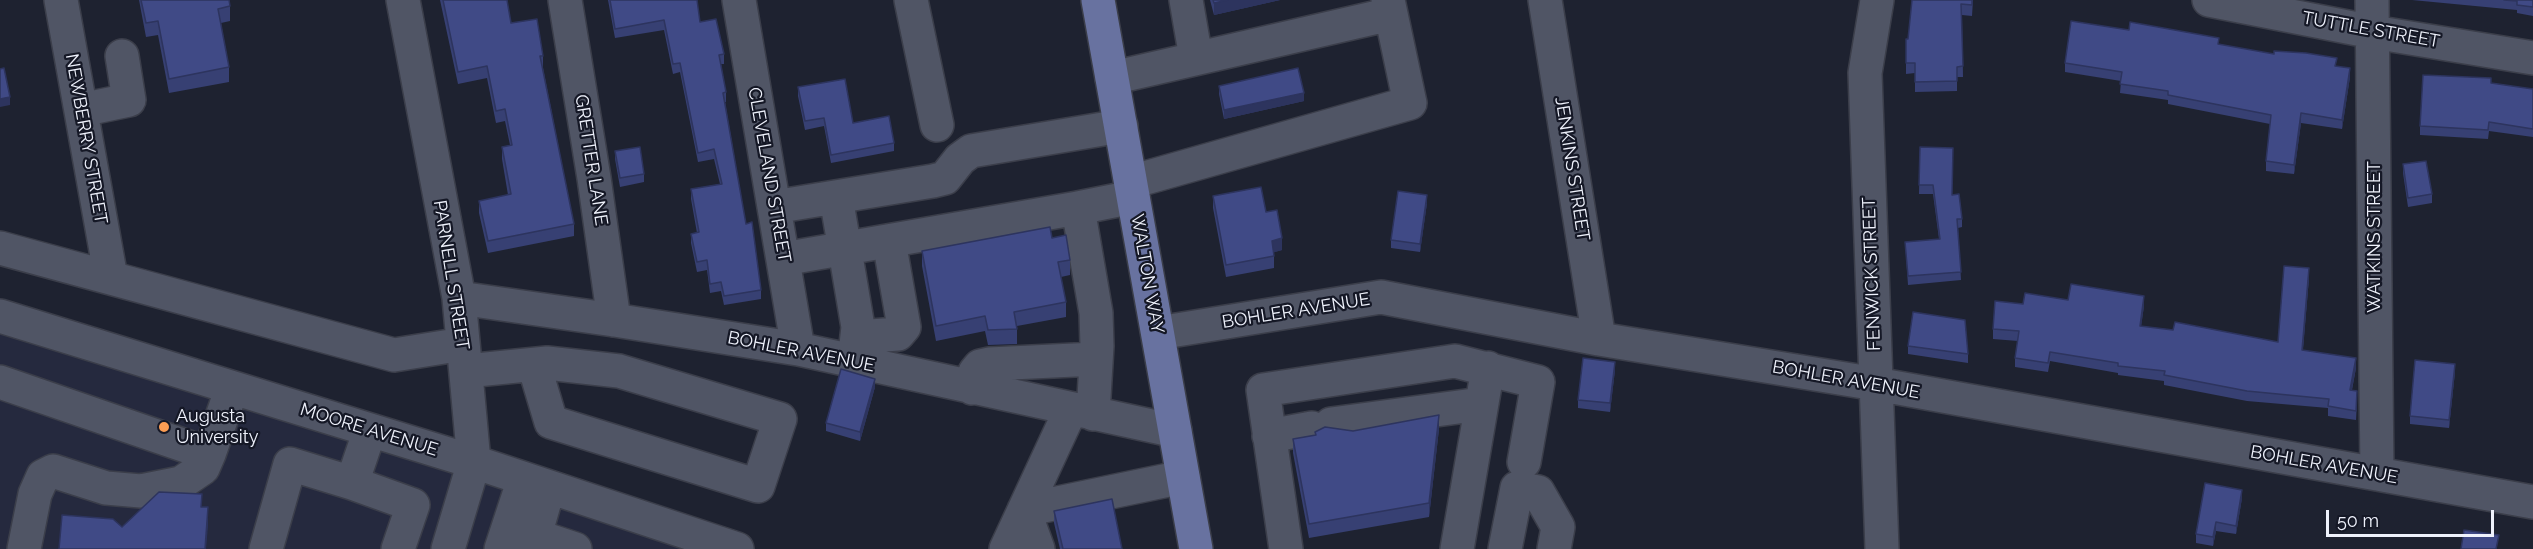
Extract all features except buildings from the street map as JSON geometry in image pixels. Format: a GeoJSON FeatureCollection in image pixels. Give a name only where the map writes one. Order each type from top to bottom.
{"type":"FeatureCollection","features":[{"type":"Feature","properties":{"kind":"main road","name":"WALTON WAY"},"geometry":{"type":"LineString","coordinates":[[1098,0],[1196,549]]}},
{"type":"Feature","properties":{"kind":"street","name":"NEWBERRY STREET"},"geometry":{"type":"LineString","coordinates":[[61,0],[111,278]]}},
{"type":"Feature","properties":{"kind":"street","name":"PARNELL STREET"},"geometry":{"type":"LineString","coordinates":[[402,0],[459,298],[474,462],[448,549]]}},
{"type":"Feature","properties":{"kind":"street","name":"GRETTER LANE"},"geometry":{"type":"LineString","coordinates":[[565,0],[614,320]]}},
{"type":"Feature","properties":{"kind":"street","name":"CLEVELAND STREET"},"geometry":{"type":"LineString","coordinates":[[739,0],[798,350]]}},
{"type":"Feature","properties":{"kind":"street"},"geometry":{"type":"LineString","coordinates":[[911,0],[937,125]]}},
{"type":"Feature","properties":{"kind":"street"},"geometry":{"type":"LineString","coordinates":[[1186,0],[1196,58]]}},
{"type":"Feature","properties":{"kind":"street","name":"JENKINS STREET"},"geometry":{"type":"LineString","coordinates":[[1545,0],[1599,339]]}},
{"type":"Feature","properties":{"kind":"street","name":"FENWICK STREET"},"geometry":{"type":"LineString","coordinates":[[1877,0],[1865,73],[1882,549]]}},
{"type":"Feature","properties":{"kind":"street","name":"TUTTLE STREET"},"geometry":{"type":"LineString","coordinates":[[2209,0],[2373,32],[2533,58]]}},
{"type":"Feature","properties":{"kind":"street","name":"WATKINS STREET"},"geometry":{"type":"LineString","coordinates":[[2372,0],[2377,474]]}},
{"type":"Feature","properties":{"kind":"street"},"geometry":{"type":"LineString","coordinates":[[783,259],[1078,208],[1410,103],[1375,9],[1196,58],[1112,78]]}},
{"type":"Feature","properties":{"kind":"street"},"geometry":{"type":"LineString","coordinates":[[81,110],[129,100],[122,56]]}},
{"type":"Feature","properties":{"kind":"street"},"geometry":{"type":"LineString","coordinates":[[774,207],[945,178],[960,159],[971,151],[1120,126]]}},
{"type":"Feature","properties":{"kind":"street"},"geometry":{"type":"LineString","coordinates":[[836,197],[858,327],[855,349],[898,334],[904,327],[889,241]]}},
{"type":"Feature","properties":{"kind":"street"},"geometry":{"type":"LineString","coordinates":[[1006,549],[1024,510],[1082,412],[1096,360],[1096,313],[1078,208]]}},
{"type":"Feature","properties":{"kind":"street"},"geometry":{"type":"LineString","coordinates":[[0,248],[394,355],[464,357],[619,371],[780,419],[758,486],[551,422],[534,365]]}},
{"type":"Feature","properties":{"kind":"street","name":"BOHLER AVENUE"},"geometry":{"type":"LineString","coordinates":[[1158,333],[1382,297],[1599,339],[1876,384],[2533,502]]}},
{"type":"Feature","properties":{"kind":"street","name":"BOHLER AVENUE"},"geometry":{"type":"LineString","coordinates":[[459,298],[798,350],[855,349],[972,388],[1175,431]]}},
{"type":"Feature","properties":{"kind":"street"},"geometry":{"type":"LineString","coordinates":[[1455,362],[1462,313]]}},
{"type":"Feature","properties":{"kind":"street","name":"MOORE AVENUE"},"geometry":{"type":"LineString","coordinates":[[0,316],[474,462],[737,549]]}},
{"type":"Feature","properties":{"kind":"street"},"geometry":{"type":"LineString","coordinates":[[972,388],[975,372],[980,366],[1096,360]]}},
{"type":"Feature","properties":{"kind":"street"},"geometry":{"type":"LineString","coordinates":[[1286,549],[1263,390],[1455,362],[1488,368],[1538,382],[1524,462]]}},
{"type":"Feature","properties":{"kind":"street"},"geometry":{"type":"LineString","coordinates":[[1456,549],[1488,368]]}},
{"type":"Feature","properties":{"kind":"street"},"geometry":{"type":"LineString","coordinates":[[0,382],[209,454]]}},
{"type":"Feature","properties":{"kind":"street"},"geometry":{"type":"LineString","coordinates":[[24,549],[35,494],[43,476],[53,471],[106,488],[141,491],[181,483],[203,468],[232,388]]}},
{"type":"Feature","properties":{"kind":"street"},"geometry":{"type":"LineString","coordinates":[[1269,436],[1321,426],[1481,404]]}},
{"type":"Feature","properties":{"kind":"street"},"geometry":{"type":"LineString","coordinates":[[352,483],[370,430]]}},
{"type":"Feature","properties":{"kind":"street"},"geometry":{"type":"LineString","coordinates":[[266,549],[290,464],[412,504],[398,549]]}},
{"type":"Feature","properties":{"kind":"street"},"geometry":{"type":"LineString","coordinates":[[1024,510],[1183,477]]}},
{"type":"Feature","properties":{"kind":"street"},"geometry":{"type":"LineString","coordinates":[[537,483],[530,540],[545,539],[575,549]]}},
{"type":"Feature","properties":{"kind":"street"},"geometry":{"type":"LineString","coordinates":[[501,549],[537,483]]}},
{"type":"Feature","properties":{"kind":"street"},"geometry":{"type":"LineString","coordinates":[[1505,549],[1517,488],[1538,492],[1558,527],[1554,549]]}},
{"type":"Feature","properties":{"kind":"street"},"geometry":{"type":"LineString","coordinates":[[1024,510],[1038,549]]}},
{"type":"Feature","properties":{"kind":"shaded area","name":"Augusta University"},"geometry":{"type":"Polygon","coordinates":[[[0,331],[703,549],[0,549],[0,331]]]}},
{"type":"Feature","properties":{"kind":"place","name":"Augusta University"},"geometry":{"type":"Point","coordinates":[164,427]}}]}
